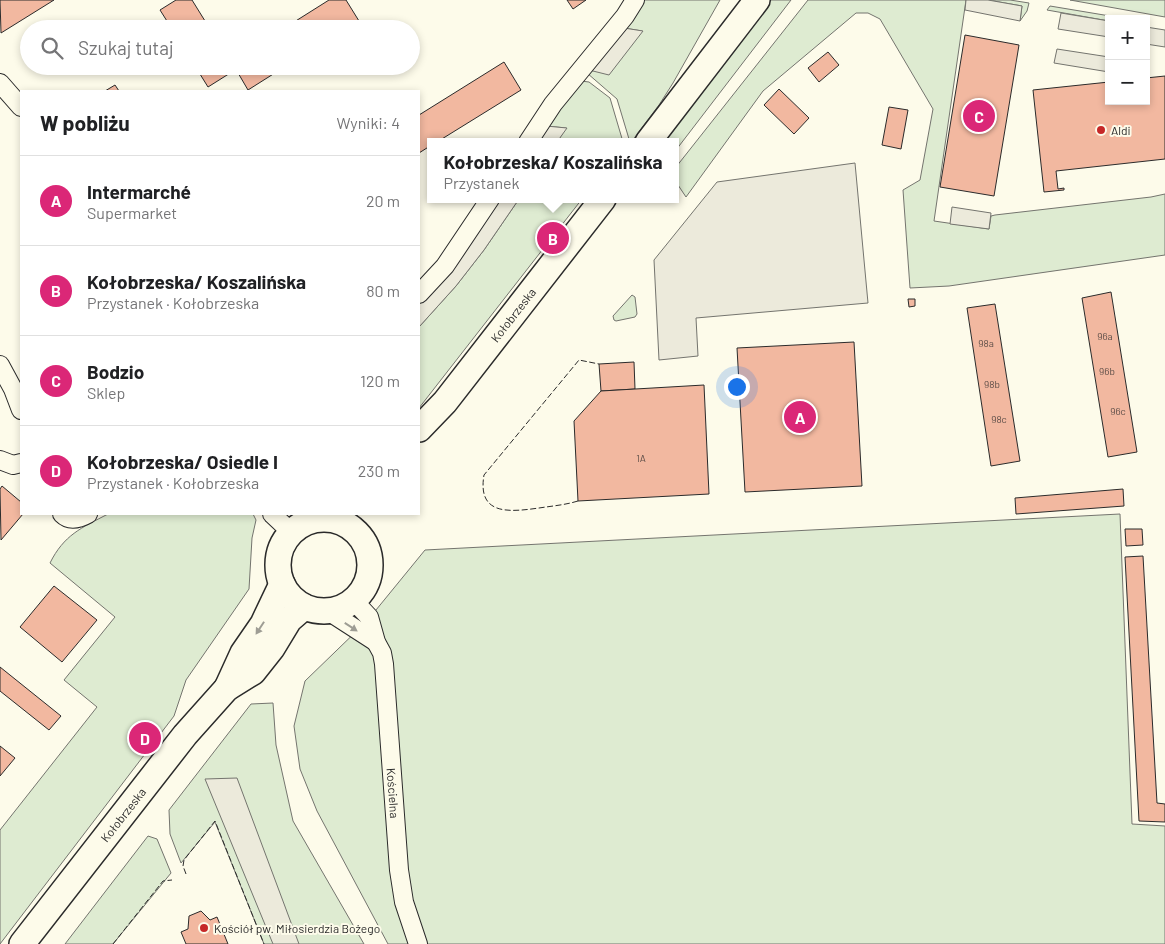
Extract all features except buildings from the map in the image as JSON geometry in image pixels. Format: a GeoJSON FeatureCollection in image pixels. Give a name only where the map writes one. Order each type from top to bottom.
{"type":"FeatureCollection","features":[{"type":"Feature","properties":{"kind":"main road"},"geometry":{"type":"LineString","coordinates":[[696,80],[735,0]]}},
{"type":"Feature","properties":{"kind":"main road"},"geometry":{"type":"LineString","coordinates":[[651,138],[756,0]]}},
{"type":"Feature","properties":{"kind":"main road","name":"Kołobrzeska"},"geometry":{"type":"LineString","coordinates":[[420,428],[445,402],[600,203]]}},
{"type":"Feature","properties":{"kind":"main road"},"geometry":{"type":"LineString","coordinates":[[331,516],[345,524],[361,524],[370,564],[369,578],[363,590],[354,601],[342,608],[316,609],[291,598],[282,584],[278,571],[278,557],[283,544],[291,532],[302,524],[331,516]]}},
{"type":"Feature","properties":{"kind":"main road","name":"Kołobrzeska"},"geometry":{"type":"LineString","coordinates":[[227,688],[243,653],[263,624],[282,584]]}},
{"type":"Feature","properties":{"kind":"main road","name":"Kołobrzeska"},"geometry":{"type":"LineString","coordinates":[[22,944],[185,735],[227,688],[253,672],[272,648],[289,620],[316,609]]}},
{"type":"Feature","properties":{"kind":"street"},"geometry":{"type":"LineString","coordinates":[[531,138],[553,104],[625,16],[635,0]]}},
{"type":"Feature","properties":{"kind":"street"},"geometry":{"type":"LineString","coordinates":[[0,83],[20,106]]}},
{"type":"Feature","properties":{"kind":"street"},"geometry":{"type":"LineString","coordinates":[[420,293],[445,266],[487,203]]}},
{"type":"Feature","properties":{"kind":"street"},"geometry":{"type":"LineString","coordinates":[[0,365],[13,388],[20,407]]}},
{"type":"Feature","properties":{"kind":"street"},"geometry":{"type":"LineString","coordinates":[[0,460],[13,465],[20,464]]}},
{"type":"Feature","properties":{"kind":"street"},"geometry":{"type":"LineString","coordinates":[[63,515],[66,518],[74,519],[85,515]]}},
{"type":"Feature","properties":{"kind":"street"},"geometry":{"type":"LineString","coordinates":[[273,515],[291,532]]}},
{"type":"Feature","properties":{"kind":"street","name":"Kościelna"},"geometry":{"type":"LineString","coordinates":[[354,601],[369,617],[376,642],[382,653],[399,870],[404,902],[418,944]]}},
{"type":"Feature","properties":{"kind":"street"},"geometry":{"type":"LineString","coordinates":[[316,609],[376,642]]}},
{"type":"Feature","properties":{"kind":"green space"},"geometry":{"type":"Polygon","coordinates":[[[642,0],[720,0],[673,83],[634,138],[629,138],[617,99],[587,73],[642,31],[624,28],[642,0]]]}},
{"type":"Feature","properties":{"kind":"green space"},"geometry":{"type":"Polygon","coordinates":[[[771,0],[791,0],[679,146],[679,138],[665,138],[771,0]]]}},
{"type":"Feature","properties":{"kind":"green space"},"geometry":{"type":"Polygon","coordinates":[[[808,0],[966,0],[934,221],[989,229],[991,216],[995,215],[1165,194],[1165,255],[949,286],[910,288],[903,190],[920,180],[933,109],[880,19],[868,13],[856,13],[763,91],[686,197],[679,186],[679,163],[808,0]]]}},
{"type":"Feature","properties":{"kind":"green space"},"geometry":{"type":"Polygon","coordinates":[[[988,0],[1010,0],[1029,3],[1027,11],[1020,21],[1022,6],[988,0]]]}},
{"type":"Feature","properties":{"kind":"green space"},"geometry":{"type":"Polygon","coordinates":[[[1070,0],[1165,0],[1165,17],[1070,0]]]}},
{"type":"Feature","properties":{"kind":"green space"},"geometry":{"type":"Polygon","coordinates":[[[1050,6],[1105,15],[1105,20],[1047,10],[1050,6]]]}},
{"type":"Feature","properties":{"kind":"green space"},"geometry":{"type":"Polygon","coordinates":[[[581,81],[589,82],[610,98],[622,138],[560,138],[566,128],[546,126],[581,81]]]}},
{"type":"Feature","properties":{"kind":"green space"},"geometry":{"type":"Polygon","coordinates":[[[516,203],[579,203],[420,407],[420,326],[456,286],[484,250],[516,203]]]}},
{"type":"Feature","properties":{"kind":"green space"},"geometry":{"type":"Polygon","coordinates":[[[632,295],[635,297],[637,314],[635,317],[614,320],[613,316],[632,295]]]}},
{"type":"Feature","properties":{"kind":"green space"},"geometry":{"type":"Polygon","coordinates":[[[1120,514],[1132,824],[1165,826],[1165,944],[388,944],[317,811],[300,769],[294,726],[305,681],[367,621],[425,550],[1120,514]]]}},
{"type":"Feature","properties":{"kind":"green space"},"geometry":{"type":"Polygon","coordinates":[[[106,515],[254,515],[256,520],[252,538],[249,589],[186,680],[174,716],[0,944],[0,830],[97,707],[64,680],[115,617],[50,563],[55,553],[67,539],[81,528],[106,515]]]}},
{"type":"Feature","properties":{"kind":"green space"},"geometry":{"type":"Polygon","coordinates":[[[273,703],[276,745],[293,821],[364,944],[264,944],[215,822],[181,863],[170,834],[169,810],[251,704],[273,703]]]}},
{"type":"Feature","properties":{"kind":"green space"},"geometry":{"type":"Polygon","coordinates":[[[148,836],[157,839],[171,873],[113,944],[65,944],[148,836]]]}},
{"type":"Feature","properties":{"kind":"shaded area"},"geometry":{"type":"Polygon","coordinates":[[[966,0],[988,0],[1022,6],[1020,21],[965,10],[966,0]]]}},
{"type":"Feature","properties":{"kind":"shaded area"},"geometry":{"type":"Polygon","coordinates":[[[1061,13],[1105,20],[1105,36],[1058,29],[1061,13]]]}},
{"type":"Feature","properties":{"kind":"shaded area"},"geometry":{"type":"Polygon","coordinates":[[[624,28],[643,31],[609,75],[589,70],[624,28]]]}},
{"type":"Feature","properties":{"kind":"shaded area"},"geometry":{"type":"Polygon","coordinates":[[[1150,28],[1165,30],[1165,47],[1150,45],[1150,28]]]}},
{"type":"Feature","properties":{"kind":"shaded area"},"geometry":{"type":"Polygon","coordinates":[[[1057,49],[1105,56],[1105,71],[1054,63],[1057,49]]]}},
{"type":"Feature","properties":{"kind":"shaded area"},"geometry":{"type":"Polygon","coordinates":[[[546,126],[567,128],[560,138],[538,138],[546,126]]]}},
{"type":"Feature","properties":{"kind":"shaded area"},"geometry":{"type":"Polygon","coordinates":[[[855,163],[868,303],[696,318],[698,356],[659,360],[654,260],[717,182],[855,163]]]}},
{"type":"Feature","properties":{"kind":"shaded area"},"geometry":{"type":"Polygon","coordinates":[[[495,203],[516,203],[484,250],[456,286],[420,326],[420,299],[495,203]]]}},
{"type":"Feature","properties":{"kind":"shaded area"},"geometry":{"type":"Polygon","coordinates":[[[952,207],[991,213],[989,229],[950,224],[952,207]]]}},
{"type":"Feature","properties":{"kind":"shaded area"},"geometry":{"type":"Polygon","coordinates":[[[237,778],[299,944],[273,944],[205,779],[237,778]]]}},
{"type":"Feature","properties":{"kind":"fence"},"geometry":{"type":"LineString","coordinates":[[578,501],[517,510],[498,508],[491,505],[486,498],[483,488],[484,475],[579,360],[599,364]]}},
{"type":"Feature","properties":{"kind":"fence"},"geometry":{"type":"LineString","coordinates":[[186,874],[183,866],[184,860],[215,821],[264,944]]}},
{"type":"Feature","properties":{"kind":"fence"},"geometry":{"type":"LineString","coordinates":[[113,944],[163,881],[172,880]]}},
{"type":"Feature","properties":{"kind":"place","name":"Bodzio"},"geometry":{"type":"Point","coordinates":[979,116]}},
{"type":"Feature","properties":{"kind":"place","name":"Aldi"},"geometry":{"type":"Point","coordinates":[1101,130]}},
{"type":"Feature","properties":{"kind":"place","name":"Kołobrzeska/ Koszalińska"},"geometry":{"type":"Point","coordinates":[553,238]}},
{"type":"Feature","properties":{"kind":"place","name":"Intermarché"},"geometry":{"type":"Point","coordinates":[800,417]}},
{"type":"Feature","properties":{"kind":"place","name":"Kołobrzeska/ Osiedle I"},"geometry":{"type":"Point","coordinates":[145,738]}},
{"type":"Feature","properties":{"kind":"place","name":"Kościół pw. Miłosierdzia Bożego"},"geometry":{"type":"Point","coordinates":[204,928]}}]}
